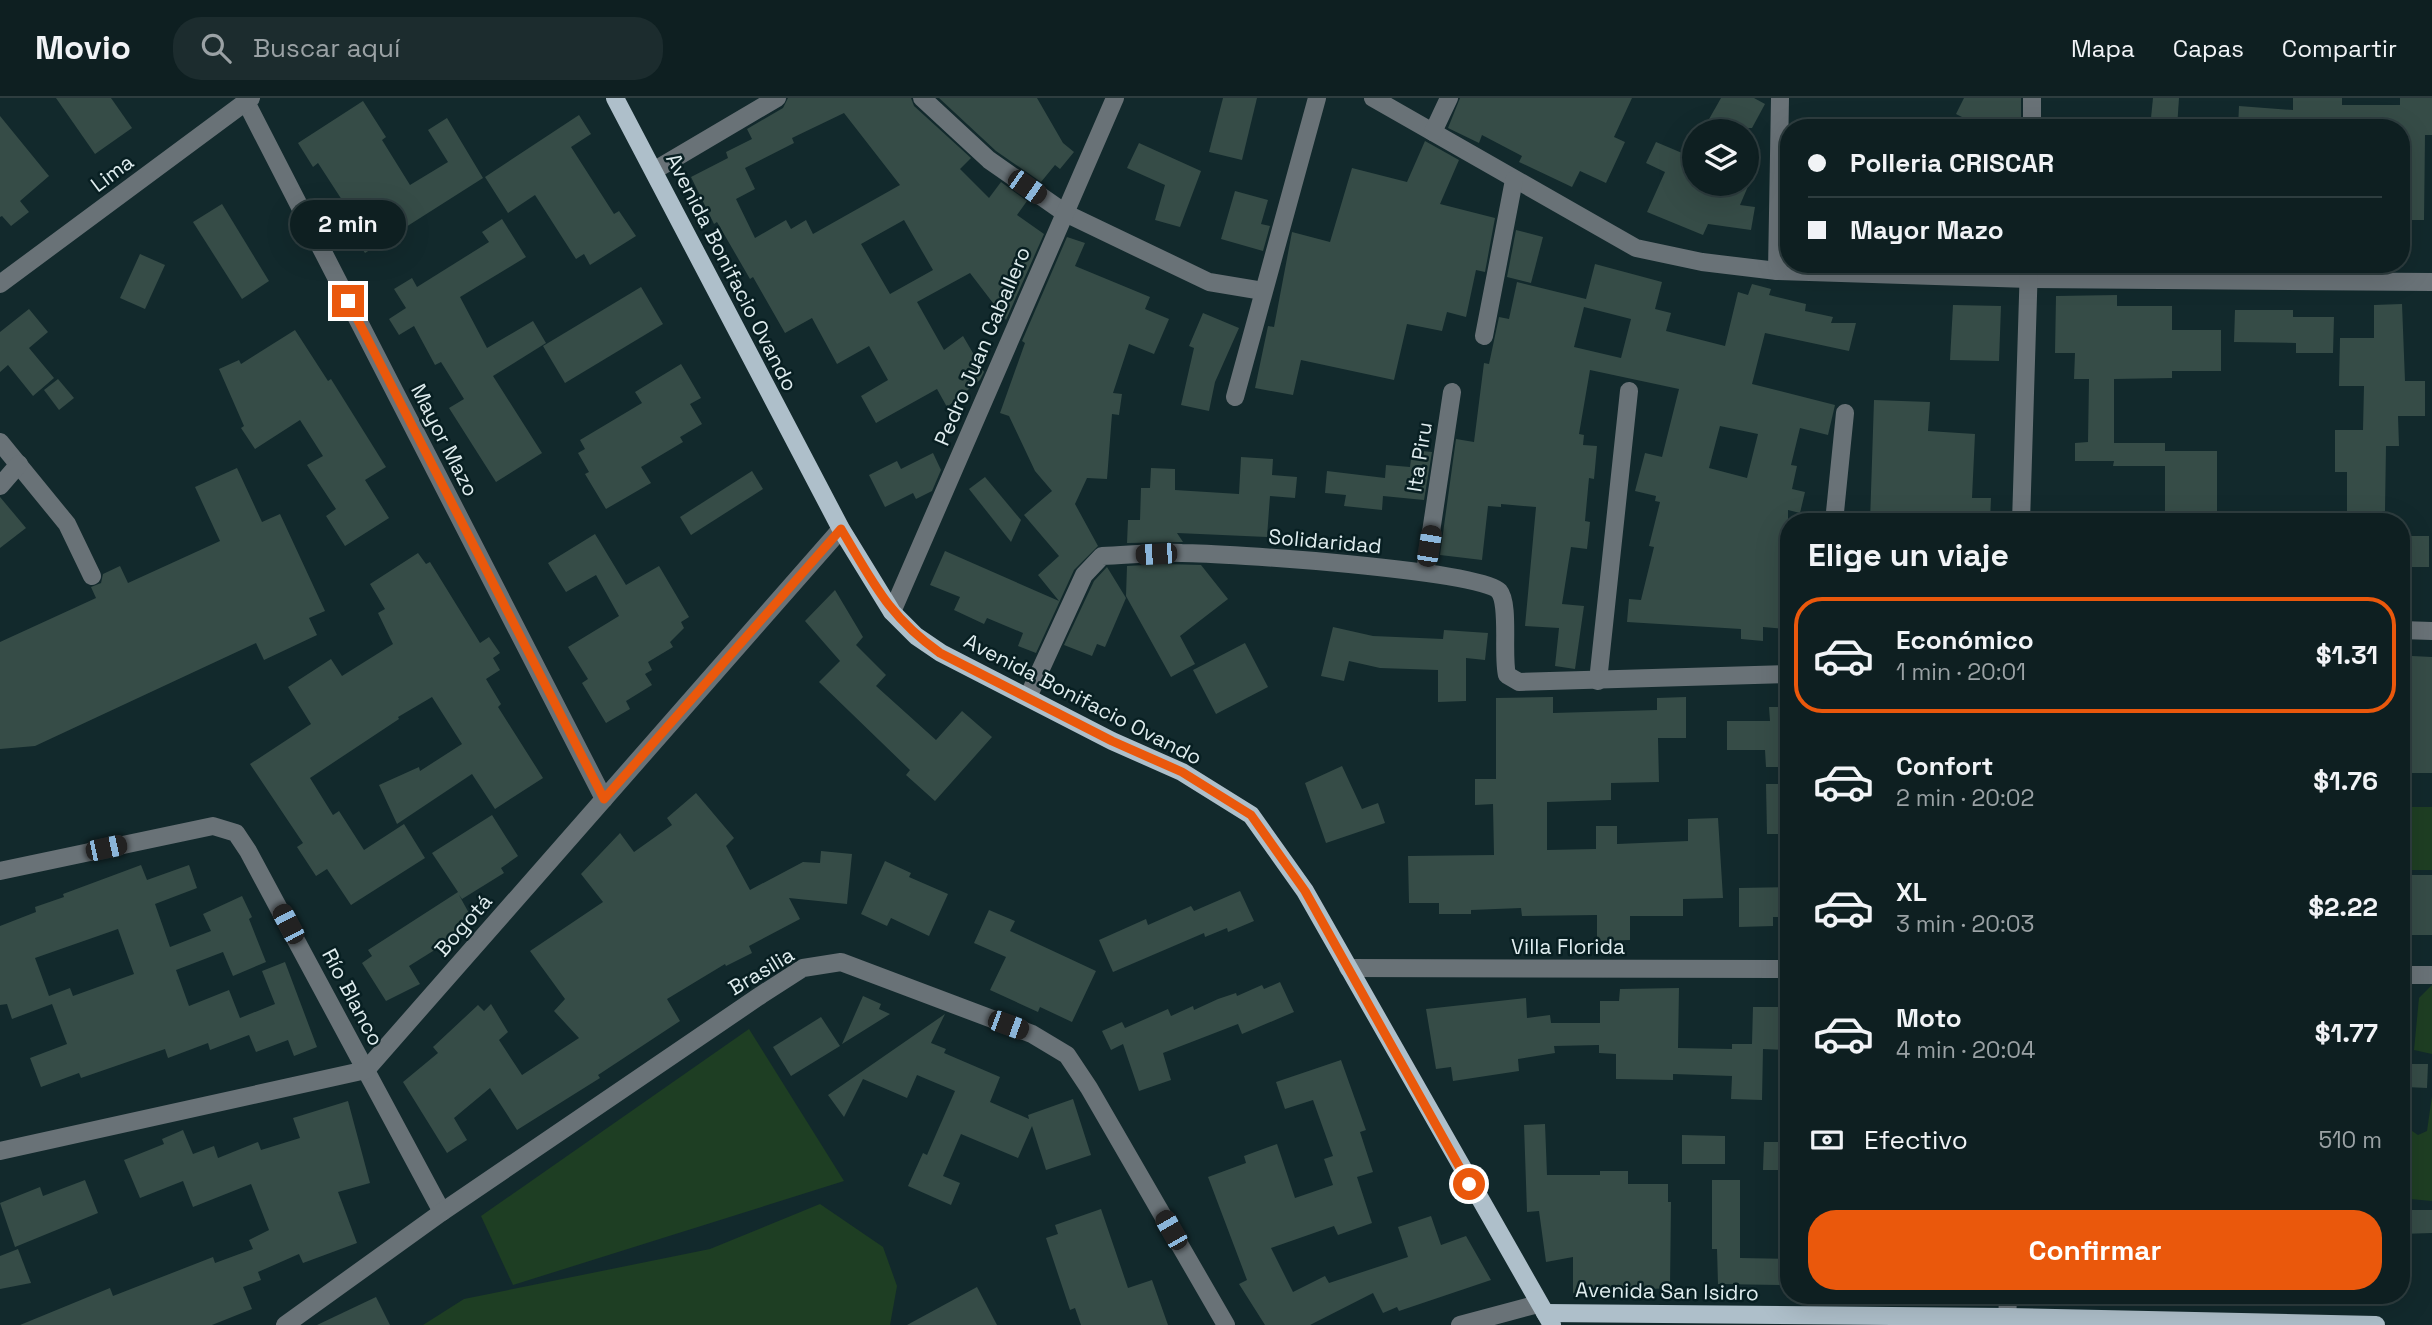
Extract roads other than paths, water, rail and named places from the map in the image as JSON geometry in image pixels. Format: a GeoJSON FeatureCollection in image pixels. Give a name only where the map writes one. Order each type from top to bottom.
{"type":"FeatureCollection","features":[{"type":"Feature","properties":{"kind":"main road","name":"Avenida Bonifacio Ovando"},"geometry":{"type":"LineString","coordinates":[[615,98],[841,529],[891,612],[916,636],[940,653],[1182,772],[1251,815],[1305,891],[1545,1314]]}},
{"type":"Feature","properties":{"kind":"main road","name":"Avenida San Isidro"},"geometry":{"type":"LineString","coordinates":[[1545,1314],[2376,1325]]}},
{"type":"Feature","properties":{"kind":"street"},"geometry":{"type":"LineString","coordinates":[[655,170],[777,98]]}},
{"type":"Feature","properties":{"kind":"street"},"geometry":{"type":"LineString","coordinates":[[922,98],[989,160],[1065,213],[1209,282],[1263,292]]}},
{"type":"Feature","properties":{"kind":"street","name":"Pedro Juan Caballero"},"geometry":{"type":"LineString","coordinates":[[891,612],[1115,98]]}},
{"type":"Feature","properties":{"kind":"street"},"geometry":{"type":"LineString","coordinates":[[1235,397],[1317,98]]}},
{"type":"Feature","properties":{"kind":"street"},"geometry":{"type":"LineString","coordinates":[[1373,98],[1636,248],[1702,262],[1780,271]]}},
{"type":"Feature","properties":{"kind":"street"},"geometry":{"type":"LineString","coordinates":[[1433,132],[1449,98]]}},
{"type":"Feature","properties":{"kind":"street"},"geometry":{"type":"LineString","coordinates":[[1777,271],[1780,98]]}},
{"type":"Feature","properties":{"kind":"street"},"geometry":{"type":"LineString","coordinates":[[2032,98],[2032,119]]}},
{"type":"Feature","properties":{"kind":"street","name":"Lima"},"geometry":{"type":"LineString","coordinates":[[0,284],[249,100]]}},
{"type":"Feature","properties":{"kind":"street","name":"Mayor Mazo"},"geometry":{"type":"LineString","coordinates":[[249,100],[604,799]]}},
{"type":"Feature","properties":{"kind":"street"},"geometry":{"type":"LineString","coordinates":[[1484,336],[1514,180]]}},
{"type":"Feature","properties":{"kind":"street"},"geometry":{"type":"LineString","coordinates":[[2021,513],[2029,273]]}},
{"type":"Feature","properties":{"kind":"street"},"geometry":{"type":"LineString","coordinates":[[2069,273],[2432,282]]}},
{"type":"Feature","properties":{"kind":"street","name":"Ita Piru"},"geometry":{"type":"LineString","coordinates":[[1425,572],[1452,391]]}},
{"type":"Feature","properties":{"kind":"street"},"geometry":{"type":"LineString","coordinates":[[1598,681],[1629,391]]}},
{"type":"Feature","properties":{"kind":"street"},"geometry":{"type":"LineString","coordinates":[[1835,513],[1845,413]]}},
{"type":"Feature","properties":{"kind":"street"},"geometry":{"type":"LineString","coordinates":[[0,442],[67,524],[92,576]]}},
{"type":"Feature","properties":{"kind":"street"},"geometry":{"type":"LineString","coordinates":[[0,486],[19,464]]}},
{"type":"Feature","properties":{"kind":"street","name":"Bogotá"},"geometry":{"type":"LineString","coordinates":[[366,1070],[841,529]]}},
{"type":"Feature","properties":{"kind":"street","name":"Solidaridad"},"geometry":{"type":"LineString","coordinates":[[1028,697],[1084,575],[1102,556],[1184,552],[1425,572],[1486,582],[1499,590],[1503,601],[1504,663],[1507,675],[1519,682],[1780,674]]}},
{"type":"Feature","properties":{"kind":"street"},"geometry":{"type":"LineString","coordinates":[[2410,630],[2432,631]]}},
{"type":"Feature","properties":{"kind":"street","name":"Río Blanco"},"geometry":{"type":"LineString","coordinates":[[0,870],[213,826],[236,833],[248,850],[442,1212]]}},
{"type":"Feature","properties":{"kind":"street","name":"Brasilia"},"geometry":{"type":"LineString","coordinates":[[285,1325],[442,1212],[803,968],[841,962],[1032,1034],[1067,1055],[1089,1088],[1226,1325]]}},
{"type":"Feature","properties":{"kind":"street","name":"Villa Florida"},"geometry":{"type":"LineString","coordinates":[[1348,968],[1780,969]]}},
{"type":"Feature","properties":{"kind":"street"},"geometry":{"type":"LineString","coordinates":[[2410,975],[2432,975]]}},
{"type":"Feature","properties":{"kind":"street"},"geometry":{"type":"LineString","coordinates":[[0,1150],[366,1070]]}},
{"type":"Feature","properties":{"kind":"street"},"geometry":{"type":"LineString","coordinates":[[1460,1325],[1545,1314]]}}]}
